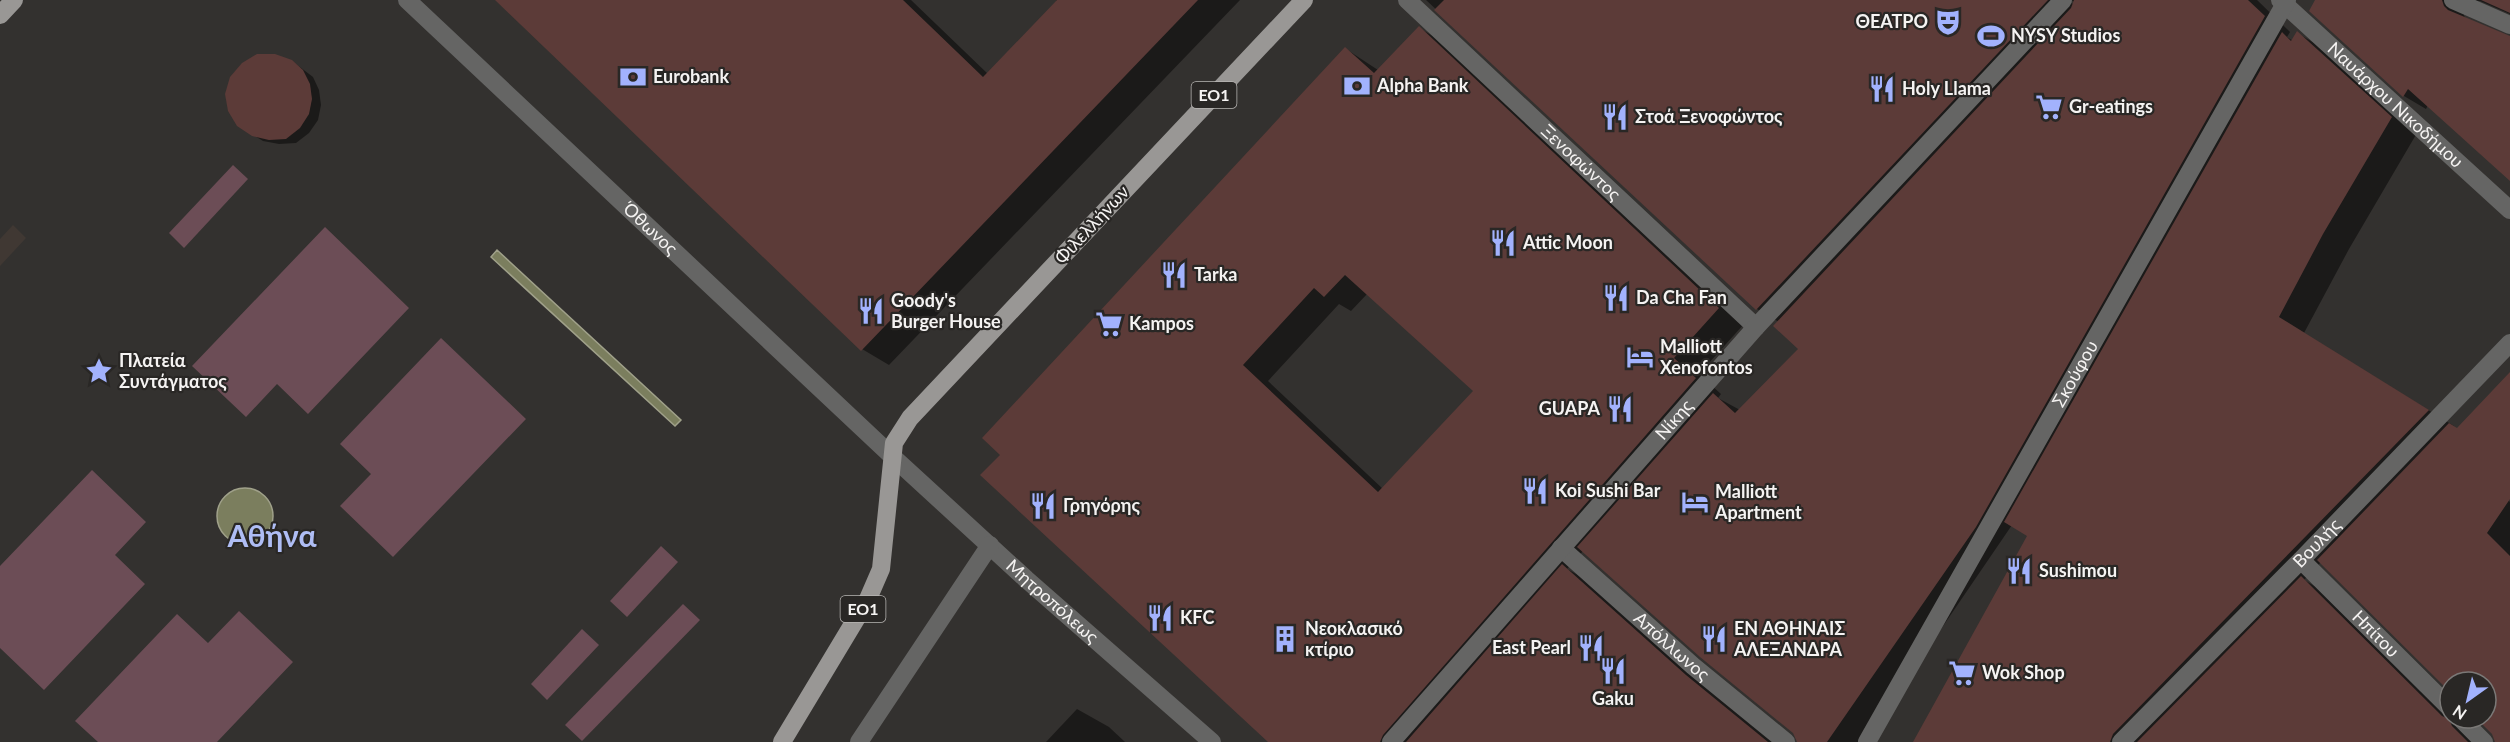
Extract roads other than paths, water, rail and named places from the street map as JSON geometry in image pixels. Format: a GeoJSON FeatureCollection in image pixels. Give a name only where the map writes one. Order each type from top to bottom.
{"type":"FeatureCollection","features":[{"type":"Feature","properties":{"kind":"main road"},"geometry":{"type":"LineString","coordinates":[[0,15],[14,0]]}},
{"type":"Feature","properties":{"kind":"main road","name":"Φιλελλήνων"},"geometry":{"type":"LineString","coordinates":[[894,458],[894,443],[910,418],[1304,0]]}},
{"type":"Feature","properties":{"kind":"main road","name":"ΕΟ1"},"geometry":{"type":"LineString","coordinates":[[782,742],[868,599],[880,569],[894,458]]}},
{"type":"Feature","properties":{"kind":"street","name":"Όθωνος"},"geometry":{"type":"LineString","coordinates":[[407,0],[894,458]]}},
{"type":"Feature","properties":{"kind":"street","name":"Ξενοφώντος"},"geometry":{"type":"LineString","coordinates":[[1407,0],[1756,327]]}},
{"type":"Feature","properties":{"kind":"street","name":"Νίκης"},"geometry":{"type":"LineString","coordinates":[[1391,742],[1756,327],[2063,0]]}},
{"type":"Feature","properties":{"kind":"street"},"geometry":{"type":"LineString","coordinates":[[2453,0],[2510,25]]}},
{"type":"Feature","properties":{"kind":"street","name":"Ναυάρχου Νικοδήμου"},"geometry":{"type":"LineString","coordinates":[[2284,2],[2510,210]]}},
{"type":"Feature","properties":{"kind":"street","name":"Σκούφου"},"geometry":{"type":"LineString","coordinates":[[1867,742],[2284,2]]}},
{"type":"Feature","properties":{"kind":"street","name":"Βουλής"},"geometry":{"type":"LineString","coordinates":[[2121,742],[2301,560],[2510,343]]}},
{"type":"Feature","properties":{"kind":"street","name":"Μητροπόλεως"},"geometry":{"type":"LineString","coordinates":[[894,458],[1212,742]]}},
{"type":"Feature","properties":{"kind":"street"},"geometry":{"type":"LineString","coordinates":[[859,742],[990,544]]}},
{"type":"Feature","properties":{"kind":"street","name":"Απόλλωνος"},"geometry":{"type":"LineString","coordinates":[[1561,548],[1693,666],[1786,742]]}},
{"type":"Feature","properties":{"kind":"street","name":"Ηπίτου"},"geometry":{"type":"LineString","coordinates":[[2301,560],[2438,696]]}},
{"type":"Feature","properties":{"kind":"street"},"geometry":{"type":"LineString","coordinates":[[2472,730],[2484,742]]}},
{"type":"Feature","properties":{"kind":"place","name":"ΘΕΑΤΡΟ"},"geometry":{"type":"Point","coordinates":[1948,22]}},
{"type":"Feature","properties":{"kind":"place","name":"NYSY Studios"},"geometry":{"type":"Point","coordinates":[1991,36]}},
{"type":"Feature","properties":{"kind":"place","name":"Eurobank"},"geometry":{"type":"Point","coordinates":[633,77]}},
{"type":"Feature","properties":{"kind":"place","name":"Alpha Bank"},"geometry":{"type":"Point","coordinates":[1357,86]}},
{"type":"Feature","properties":{"kind":"place","name":"Holy Llama"},"geometry":{"type":"Point","coordinates":[1882,89]}},
{"type":"Feature","properties":{"kind":"place","name":"Gr-eatings"},"geometry":{"type":"Point","coordinates":[2049,107]}},
{"type":"Feature","properties":{"kind":"place","name":"Στοά Ξενοφώντος"},"geometry":{"type":"Point","coordinates":[1615,117]}},
{"type":"Feature","properties":{"kind":"place","name":"Attic Moon"},"geometry":{"type":"Point","coordinates":[1503,243]}},
{"type":"Feature","properties":{"kind":"place","name":"Tarka"},"geometry":{"type":"Point","coordinates":[1174,275]}},
{"type":"Feature","properties":{"kind":"place","name":"Da Cha Fan"},"geometry":{"type":"Point","coordinates":[1616,298]}},
{"type":"Feature","properties":{"kind":"place","name":"Goody's Burger House"},"geometry":{"type":"Point","coordinates":[871,311]}},
{"type":"Feature","properties":{"kind":"place","name":"Kampos"},"geometry":{"type":"Point","coordinates":[1109,324]}},
{"type":"Feature","properties":{"kind":"place","name":"Malliott Xenofontos"},"geometry":{"type":"Point","coordinates":[1640,357]}},
{"type":"Feature","properties":{"kind":"place","name":"Πλατεία Συντάγματος"},"geometry":{"type":"Point","coordinates":[99,371]}},
{"type":"Feature","properties":{"kind":"place","name":"GUAPA"},"geometry":{"type":"Point","coordinates":[1620,409]}},
{"type":"Feature","properties":{"kind":"place","name":"Koi Sushi Bar"},"geometry":{"type":"Point","coordinates":[1535,491]}},
{"type":"Feature","properties":{"kind":"place","name":"Malliott Apartment"},"geometry":{"type":"Point","coordinates":[1695,502]}},
{"type":"Feature","properties":{"kind":"place","name":"Γρηγόρης"},"geometry":{"type":"Point","coordinates":[1043,506]}},
{"type":"Feature","properties":{"kind":"place","name":"Sushimou"},"geometry":{"type":"Point","coordinates":[2019,571]}},
{"type":"Feature","properties":{"kind":"place","name":"KFC"},"geometry":{"type":"Point","coordinates":[1160,618]}},
{"type":"Feature","properties":{"kind":"place","name":"Νεοκλασικό κτίριο"},"geometry":{"type":"Point","coordinates":[1285,639]}},
{"type":"Feature","properties":{"kind":"place","name":"ΕΝ ΑΘΗΝΑΙΣ ΑΛΕΞΑΝΔΡΑ"},"geometry":{"type":"Point","coordinates":[1714,639]}},
{"type":"Feature","properties":{"kind":"place","name":"East Pearl"},"geometry":{"type":"Point","coordinates":[1591,648]}},
{"type":"Feature","properties":{"kind":"place","name":"Gaku"},"geometry":{"type":"Point","coordinates":[1613,671]}},
{"type":"Feature","properties":{"kind":"place","name":"Wok Shop"},"geometry":{"type":"Point","coordinates":[1962,673]}},
{"type":"Feature","properties":{"kind":"district","name":"Αθήνα"},"geometry":{"type":"Point","coordinates":[272,537]}}]}
